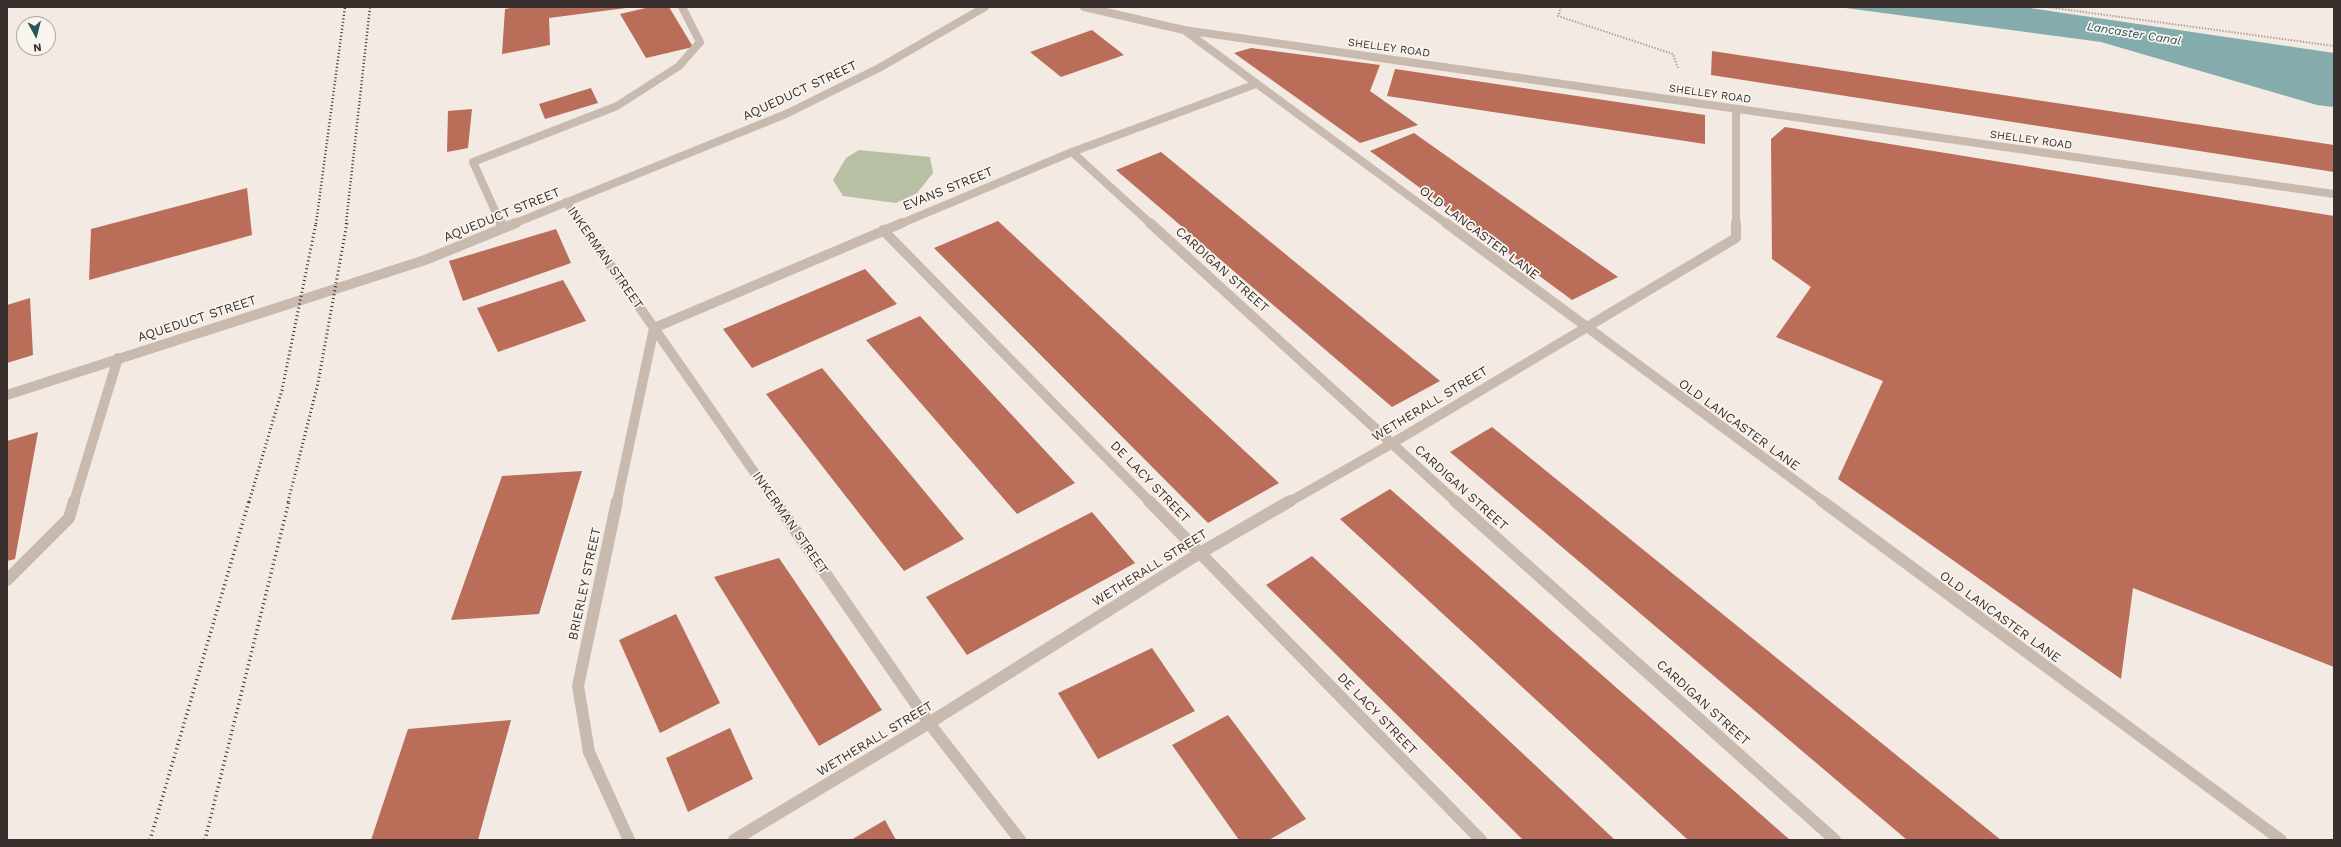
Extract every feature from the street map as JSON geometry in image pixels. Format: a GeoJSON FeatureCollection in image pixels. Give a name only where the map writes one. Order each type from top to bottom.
{"type":"FeatureCollection","features":[{"type":"Feature","properties":{"kind":"street"},"geometry":{"type":"LineString","coordinates":[[503,228],[473,162],[618,106],[679,66],[700,42],[690,19],[682,7]]}},
{"type":"Feature","properties":{"kind":"street","name":"AQUEDUCT STREET"},"geometry":{"type":"LineString","coordinates":[[7,395],[425,260],[786,114],[879,68],[985,7]]}},
{"type":"Feature","properties":{"kind":"street","name":"SHELLEY ROAD"},"geometry":{"type":"LineString","coordinates":[[1084,7],[1184,30],[2334,194]]}},
{"type":"Feature","properties":{"kind":"street","name":"OLD LANCASTER LANE"},"geometry":{"type":"LineString","coordinates":[[1184,30],[1585,328],[2281,840]]}},
{"type":"Feature","properties":{"kind":"street","name":"EVANS STREET"},"geometry":{"type":"LineString","coordinates":[[654,328],[883,230],[1072,152],[1256,84]]}},
{"type":"Feature","properties":{"kind":"street","name":"WETHERALL STREET"},"geometry":{"type":"LineString","coordinates":[[734,840],[929,723],[1200,553],[1391,444],[1693,262],[1736,238],[1736,109]]}},
{"type":"Feature","properties":{"kind":"street","name":"CARDIGAN STREET"},"geometry":{"type":"LineString","coordinates":[[1072,152],[1391,444],[1835,840]]}},
{"type":"Feature","properties":{"kind":"street","name":"INKERMAN STREET"},"geometry":{"type":"LineString","coordinates":[[566,202],[929,723],[1020,840]]}},
{"type":"Feature","properties":{"kind":"street","name":"DE LACY STREET"},"geometry":{"type":"LineString","coordinates":[[883,230],[1481,840]]}},
{"type":"Feature","properties":{"kind":"street","name":"BRIERLEY STREET"},"geometry":{"type":"LineString","coordinates":[[629,840],[589,752],[578,686],[654,328]]}},
{"type":"Feature","properties":{"kind":"street"},"geometry":{"type":"LineString","coordinates":[[7,580],[69,518],[118,358]]}},
{"type":"Feature","properties":{"kind":"path"},"geometry":{"type":"LineString","coordinates":[[1561,7],[1558,16],[1674,54],[1688,102]]}},
{"type":"Feature","properties":{"kind":"path"},"geometry":{"type":"LineString","coordinates":[[2047,7],[2334,46]]}},
{"type":"Feature","properties":{"kind":"green space"},"geometry":{"type":"Polygon","coordinates":[[[859,150],[930,157],[933,173],[917,193],[896,203],[843,196],[833,180],[846,158],[859,150]]]}},
{"type":"Feature","properties":{"kind":"water","name":"Lancaster Canal"},"geometry":{"type":"Polygon","coordinates":[[[1838,7],[2023,7],[2334,53],[2334,107],[2317,105],[2101,42],[1838,7]]]}},
{"type":"Feature","properties":{"kind":"building"},"geometry":{"type":"Polygon","coordinates":[[[516,7],[626,8],[549,18],[550,45],[502,54],[505,9],[516,7]]]}},
{"type":"Feature","properties":{"kind":"building"},"geometry":{"type":"Polygon","coordinates":[[[650,7],[669,7],[693,47],[646,58],[620,14],[650,7]]]}},
{"type":"Feature","properties":{"kind":"building"},"geometry":{"type":"Polygon","coordinates":[[[1092,30],[1124,55],[1061,77],[1030,52],[1092,30]]]}},
{"type":"Feature","properties":{"kind":"building"},"geometry":{"type":"Polygon","coordinates":[[[1251,48],[1380,65],[1370,91],[1418,125],[1360,143],[1234,53],[1251,48]]]}},
{"type":"Feature","properties":{"kind":"building"},"geometry":{"type":"Polygon","coordinates":[[[1712,51],[2334,145],[2334,172],[1711,75],[1712,51]]]}},
{"type":"Feature","properties":{"kind":"building"},"geometry":{"type":"Polygon","coordinates":[[[1395,69],[1705,115],[1705,144],[1387,96],[1395,69]]]}},
{"type":"Feature","properties":{"kind":"building"},"geometry":{"type":"Polygon","coordinates":[[[591,88],[598,103],[545,119],[539,104],[591,88]]]}},
{"type":"Feature","properties":{"kind":"building"},"geometry":{"type":"Polygon","coordinates":[[[472,109],[468,148],[447,152],[448,111],[472,109]]]}},
{"type":"Feature","properties":{"kind":"building"},"geometry":{"type":"Polygon","coordinates":[[[1785,127],[2334,216],[2334,667],[2133,588],[2121,679],[1838,479],[1883,381],[1776,337],[1811,287],[1772,259],[1771,139],[1785,127]]]}},
{"type":"Feature","properties":{"kind":"building"},"geometry":{"type":"Polygon","coordinates":[[[1414,133],[1618,277],[1572,300],[1370,151],[1414,133]]]}},
{"type":"Feature","properties":{"kind":"building"},"geometry":{"type":"Polygon","coordinates":[[[1161,152],[1440,381],[1392,407],[1116,170],[1161,152]]]}},
{"type":"Feature","properties":{"kind":"building"},"geometry":{"type":"Polygon","coordinates":[[[247,188],[252,235],[89,280],[91,229],[247,188]]]}},
{"type":"Feature","properties":{"kind":"building"},"geometry":{"type":"Polygon","coordinates":[[[998,221],[1279,483],[1208,523],[934,248],[998,221]]]}},
{"type":"Feature","properties":{"kind":"building"},"geometry":{"type":"Polygon","coordinates":[[[556,229],[571,263],[463,301],[449,261],[556,229]]]}},
{"type":"Feature","properties":{"kind":"building"},"geometry":{"type":"Polygon","coordinates":[[[865,269],[897,304],[752,368],[723,329],[865,269]]]}},
{"type":"Feature","properties":{"kind":"building"},"geometry":{"type":"Polygon","coordinates":[[[563,280],[586,321],[498,352],[477,308],[563,280]]]}},
{"type":"Feature","properties":{"kind":"building"},"geometry":{"type":"Polygon","coordinates":[[[30,298],[33,355],[7,363],[7,305],[30,298]]]}},
{"type":"Feature","properties":{"kind":"building"},"geometry":{"type":"Polygon","coordinates":[[[920,316],[1075,483],[1017,514],[866,340],[920,316]]]}},
{"type":"Feature","properties":{"kind":"building"},"geometry":{"type":"Polygon","coordinates":[[[822,368],[964,539],[904,571],[766,394],[822,368]]]}},
{"type":"Feature","properties":{"kind":"building"},"geometry":{"type":"Polygon","coordinates":[[[1492,427],[2001,840],[1907,840],[1450,452],[1492,427]]]}},
{"type":"Feature","properties":{"kind":"building"},"geometry":{"type":"Polygon","coordinates":[[[38,432],[15,559],[7,561],[7,441],[38,432]]]}},
{"type":"Feature","properties":{"kind":"building"},"geometry":{"type":"Polygon","coordinates":[[[582,471],[539,614],[451,620],[502,476],[582,471]]]}},
{"type":"Feature","properties":{"kind":"building"},"geometry":{"type":"Polygon","coordinates":[[[1390,489],[1790,840],[1688,840],[1340,519],[1390,489]]]}},
{"type":"Feature","properties":{"kind":"building"},"geometry":{"type":"Polygon","coordinates":[[[1092,512],[1135,563],[967,655],[926,597],[1092,512]]]}},
{"type":"Feature","properties":{"kind":"building"},"geometry":{"type":"Polygon","coordinates":[[[1312,556],[1615,840],[1523,840],[1266,585],[1312,556]]]}},
{"type":"Feature","properties":{"kind":"building"},"geometry":{"type":"Polygon","coordinates":[[[779,558],[882,710],[819,746],[714,577],[779,558]]]}},
{"type":"Feature","properties":{"kind":"building"},"geometry":{"type":"Polygon","coordinates":[[[676,614],[720,703],[660,733],[619,640],[676,614]]]}},
{"type":"Feature","properties":{"kind":"building"},"geometry":{"type":"Polygon","coordinates":[[[1152,648],[1195,711],[1098,759],[1058,693],[1152,648]]]}},
{"type":"Feature","properties":{"kind":"building"},"geometry":{"type":"Polygon","coordinates":[[[1228,715],[1306,819],[1269,840],[1239,840],[1172,745],[1228,715]]]}},
{"type":"Feature","properties":{"kind":"building"},"geometry":{"type":"Polygon","coordinates":[[[511,720],[478,840],[371,840],[408,729],[511,720]]]}},
{"type":"Feature","properties":{"kind":"building"},"geometry":{"type":"Polygon","coordinates":[[[730,728],[753,779],[688,812],[666,758],[730,728]]]}},
{"type":"Feature","properties":{"kind":"building"},"geometry":{"type":"Polygon","coordinates":[[[885,820],[896,840],[851,840],[885,820]]]}},
{"type":"Feature","properties":{"kind":"railway"},"geometry":{"type":"LineString","coordinates":[[316,224],[345,7]]}},
{"type":"Feature","properties":{"kind":"railway"},"geometry":{"type":"LineString","coordinates":[[346,224],[370,7]]}},
{"type":"Feature","properties":{"kind":"railway"},"geometry":{"type":"LineString","coordinates":[[249,502],[282,390],[316,223]]}},
{"type":"Feature","properties":{"kind":"railway"},"geometry":{"type":"LineString","coordinates":[[288,502],[318,383],[347,223]]}},
{"type":"Feature","properties":{"kind":"railway"},"geometry":{"type":"LineString","coordinates":[[150,840],[249,501]]}},
{"type":"Feature","properties":{"kind":"railway"},"geometry":{"type":"LineString","coordinates":[[205,840],[289,501]]}}]}
